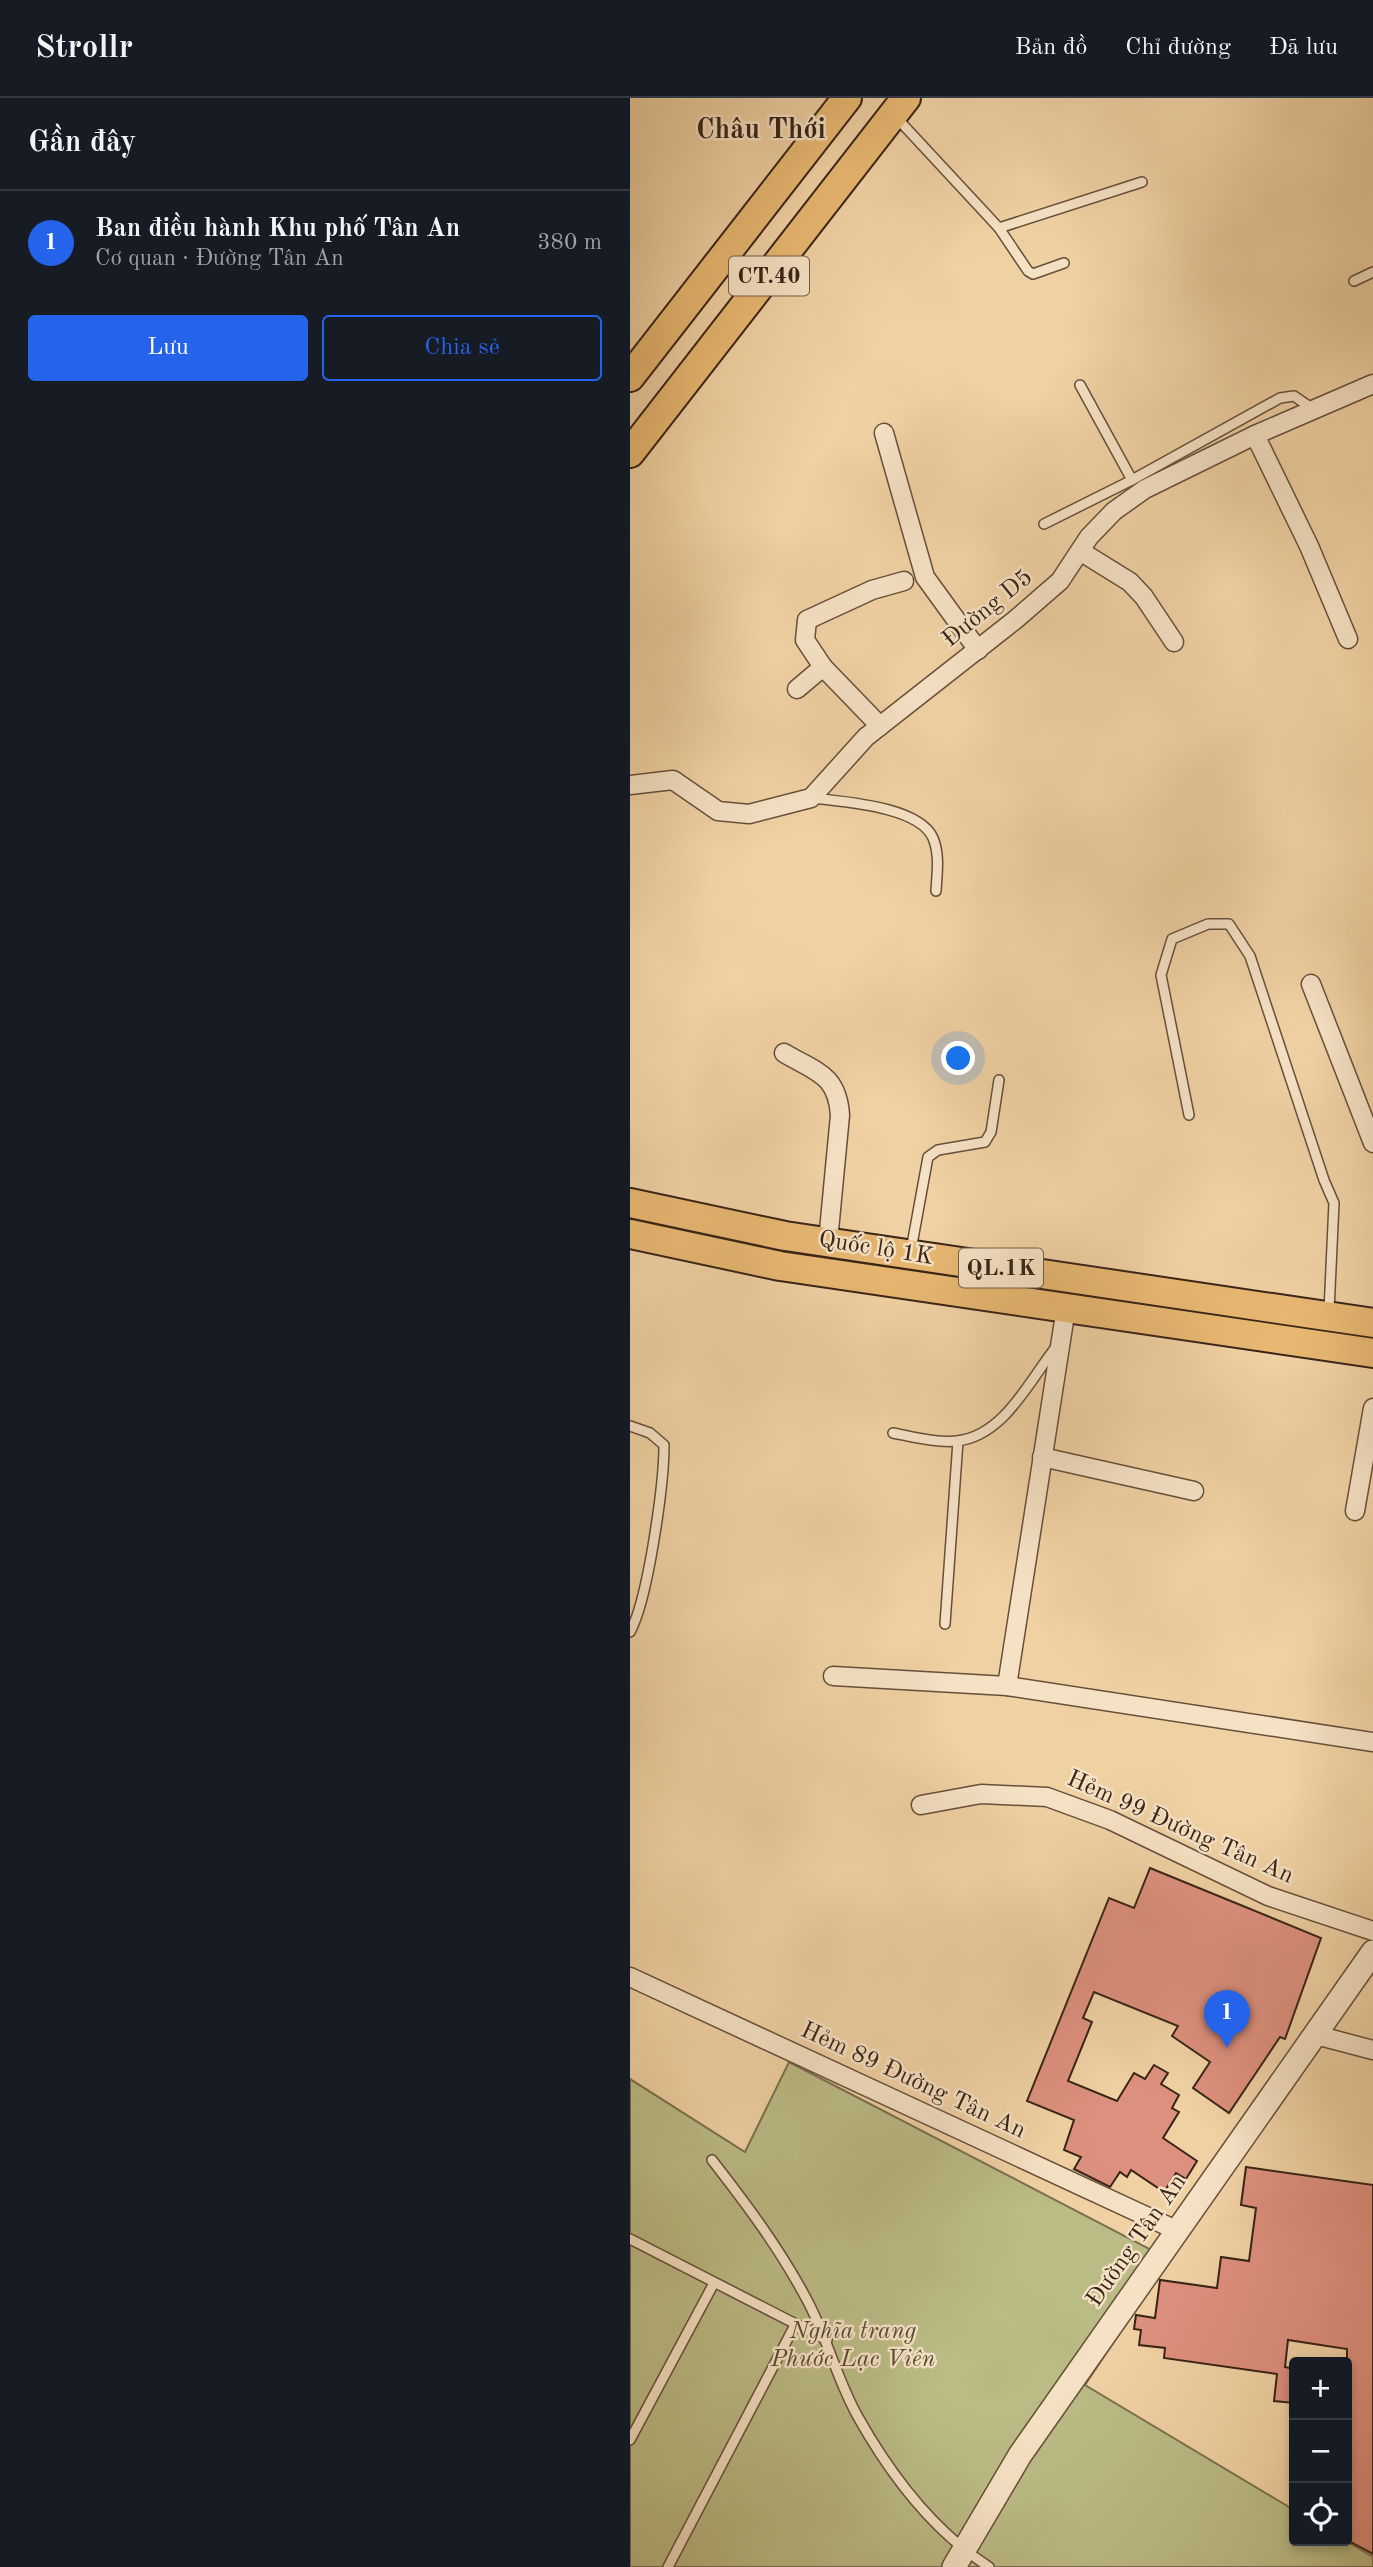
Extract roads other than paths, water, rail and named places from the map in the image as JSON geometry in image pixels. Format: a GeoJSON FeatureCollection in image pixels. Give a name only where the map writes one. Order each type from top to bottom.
{"type":"FeatureCollection","features":[{"type":"Feature","properties":{"kind":"main road","name":"CT.40"},"geometry":{"type":"LineString","coordinates":[[630,377],[772,191],[847,98]]}},
{"type":"Feature","properties":{"kind":"main road","name":"CT.40"},"geometry":{"type":"LineString","coordinates":[[630,453],[900,106]]}},
{"type":"Feature","properties":{"kind":"main road","name":"Quốc lộ 1K"},"geometry":{"type":"LineString","coordinates":[[630,1203],[785,1236],[1373,1323]]}},
{"type":"Feature","properties":{"kind":"main road","name":"Quốc lộ 1K"},"geometry":{"type":"LineString","coordinates":[[630,1234],[780,1266],[1373,1353]]}},
{"type":"Feature","properties":{"kind":"street","name":"Đường D5"},"geometry":{"type":"LineString","coordinates":[[811,798],[880,726],[978,650],[1060,581],[1080,551],[1114,511],[1135,496],[1255,435],[1373,384]]}},
{"type":"Feature","properties":{"kind":"street"},"geometry":{"type":"LineString","coordinates":[[884,432],[925,577],[978,650]]}},
{"type":"Feature","properties":{"kind":"street"},"geometry":{"type":"LineString","coordinates":[[1255,435],[1309,546],[1348,639]]}},
{"type":"Feature","properties":{"kind":"street"},"geometry":{"type":"LineString","coordinates":[[1080,551],[1130,582],[1144,597],[1174,642]]}},
{"type":"Feature","properties":{"kind":"street"},"geometry":{"type":"LineString","coordinates":[[880,726],[823,667],[805,640],[807,620],[872,590],[904,581]]}},
{"type":"Feature","properties":{"kind":"street"},"geometry":{"type":"LineString","coordinates":[[797,689],[823,667]]}},
{"type":"Feature","properties":{"kind":"street"},"geometry":{"type":"LineString","coordinates":[[630,785],[673,780],[718,810],[749,814],[811,798]]}},
{"type":"Feature","properties":{"kind":"street"},"geometry":{"type":"LineString","coordinates":[[1311,984],[1373,1143]]}},
{"type":"Feature","properties":{"kind":"street"},"geometry":{"type":"LineString","coordinates":[[784,1053],[832,1082],[838,1097],[839,1115],[828,1241]]}},
{"type":"Feature","properties":{"kind":"street"},"geometry":{"type":"LineString","coordinates":[[1007,1686],[1066,1308]]}},
{"type":"Feature","properties":{"kind":"street"},"geometry":{"type":"LineString","coordinates":[[1355,1511],[1373,1408]]}},
{"type":"Feature","properties":{"kind":"street"},"geometry":{"type":"LineString","coordinates":[[1042,1457],[1194,1491]]}},
{"type":"Feature","properties":{"kind":"street"},"geometry":{"type":"LineString","coordinates":[[833,1676],[1007,1686],[1373,1742]]}},
{"type":"Feature","properties":{"kind":"street","name":"Hẻm 99 Đường Tân An"},"geometry":{"type":"LineString","coordinates":[[922,1805],[981,1794],[1047,1797],[1110,1821],[1268,1896],[1373,1931]]}},
{"type":"Feature","properties":{"kind":"street","name":"Đường Tân An"},"geometry":{"type":"LineString","coordinates":[[959,2559],[1020,2455],[1373,1952]]}},
{"type":"Feature","properties":{"kind":"street","name":"Hẻm 89 Đường Tân An"},"geometry":{"type":"LineString","coordinates":[[630,1977],[1176,2230]]}},
{"type":"Feature","properties":{"kind":"street"},"geometry":{"type":"LineString","coordinates":[[1316,2035],[1373,2050]]}},
{"type":"Feature","properties":{"kind":"lane"},"geometry":{"type":"LineString","coordinates":[[900,106],[999,228],[1028,271],[1033,274],[1064,263]]}},
{"type":"Feature","properties":{"kind":"lane"},"geometry":{"type":"LineString","coordinates":[[999,228],[1142,182]]}},
{"type":"Feature","properties":{"kind":"lane"},"geometry":{"type":"LineString","coordinates":[[1354,281],[1373,271]]}},
{"type":"Feature","properties":{"kind":"lane"},"geometry":{"type":"LineString","coordinates":[[1080,385],[1132,480]]}},
{"type":"Feature","properties":{"kind":"lane"},"geometry":{"type":"LineString","coordinates":[[1044,524],[1132,480],[1280,398],[1294,396],[1314,410]]}},
{"type":"Feature","properties":{"kind":"lane"},"geometry":{"type":"LineString","coordinates":[[811,798],[859,803],[904,814],[932,835],[939,857],[936,891]]}},
{"type":"Feature","properties":{"kind":"lane"},"geometry":{"type":"LineString","coordinates":[[1189,1115],[1161,975],[1172,939],[1208,925],[1229,924],[1250,956],[1334,1203],[1329,1316]]}},
{"type":"Feature","properties":{"kind":"lane"},"geometry":{"type":"LineString","coordinates":[[910,1255],[928,1157],[938,1150],[985,1142],[991,1132],[999,1080]]}},
{"type":"Feature","properties":{"kind":"lane"},"geometry":{"type":"LineString","coordinates":[[893,1433],[934,1441],[958,1441],[998,1424],[1061,1340]]}},
{"type":"Feature","properties":{"kind":"lane"},"geometry":{"type":"LineString","coordinates":[[630,1426],[650,1433],[664,1445],[643,1592],[638,1618],[630,1632]]}},
{"type":"Feature","properties":{"kind":"lane"},"geometry":{"type":"LineString","coordinates":[[945,1624],[958,1441]]}},
{"type":"Feature","properties":{"kind":"lane"},"geometry":{"type":"LineString","coordinates":[[712,2160],[768,2232],[827,2340],[858,2417],[959,2559],[989,2567]]}},
{"type":"Feature","properties":{"kind":"lane"},"geometry":{"type":"LineString","coordinates":[[630,2239],[827,2340]]}},
{"type":"Feature","properties":{"kind":"lane"},"geometry":{"type":"LineString","coordinates":[[630,2440],[714,2283]]}},
{"type":"Feature","properties":{"kind":"lane"},"geometry":{"type":"LineString","coordinates":[[668,2567],[794,2325]]}},
{"type":"Feature","properties":{"kind":"place","name":"Ban điều hành Khu phố Tân An"},"geometry":{"type":"Point","coordinates":[1227,2048]}},
{"type":"Feature","properties":{"kind":"district","name":"Châu Thới"},"geometry":{"type":"Point","coordinates":[761,131]}},
{"type":"Feature","properties":{"kind":"park label","name":"Nghĩa trang Phước Lạc Viên"},"geometry":{"type":"Point","coordinates":[853,2346]}}]}
